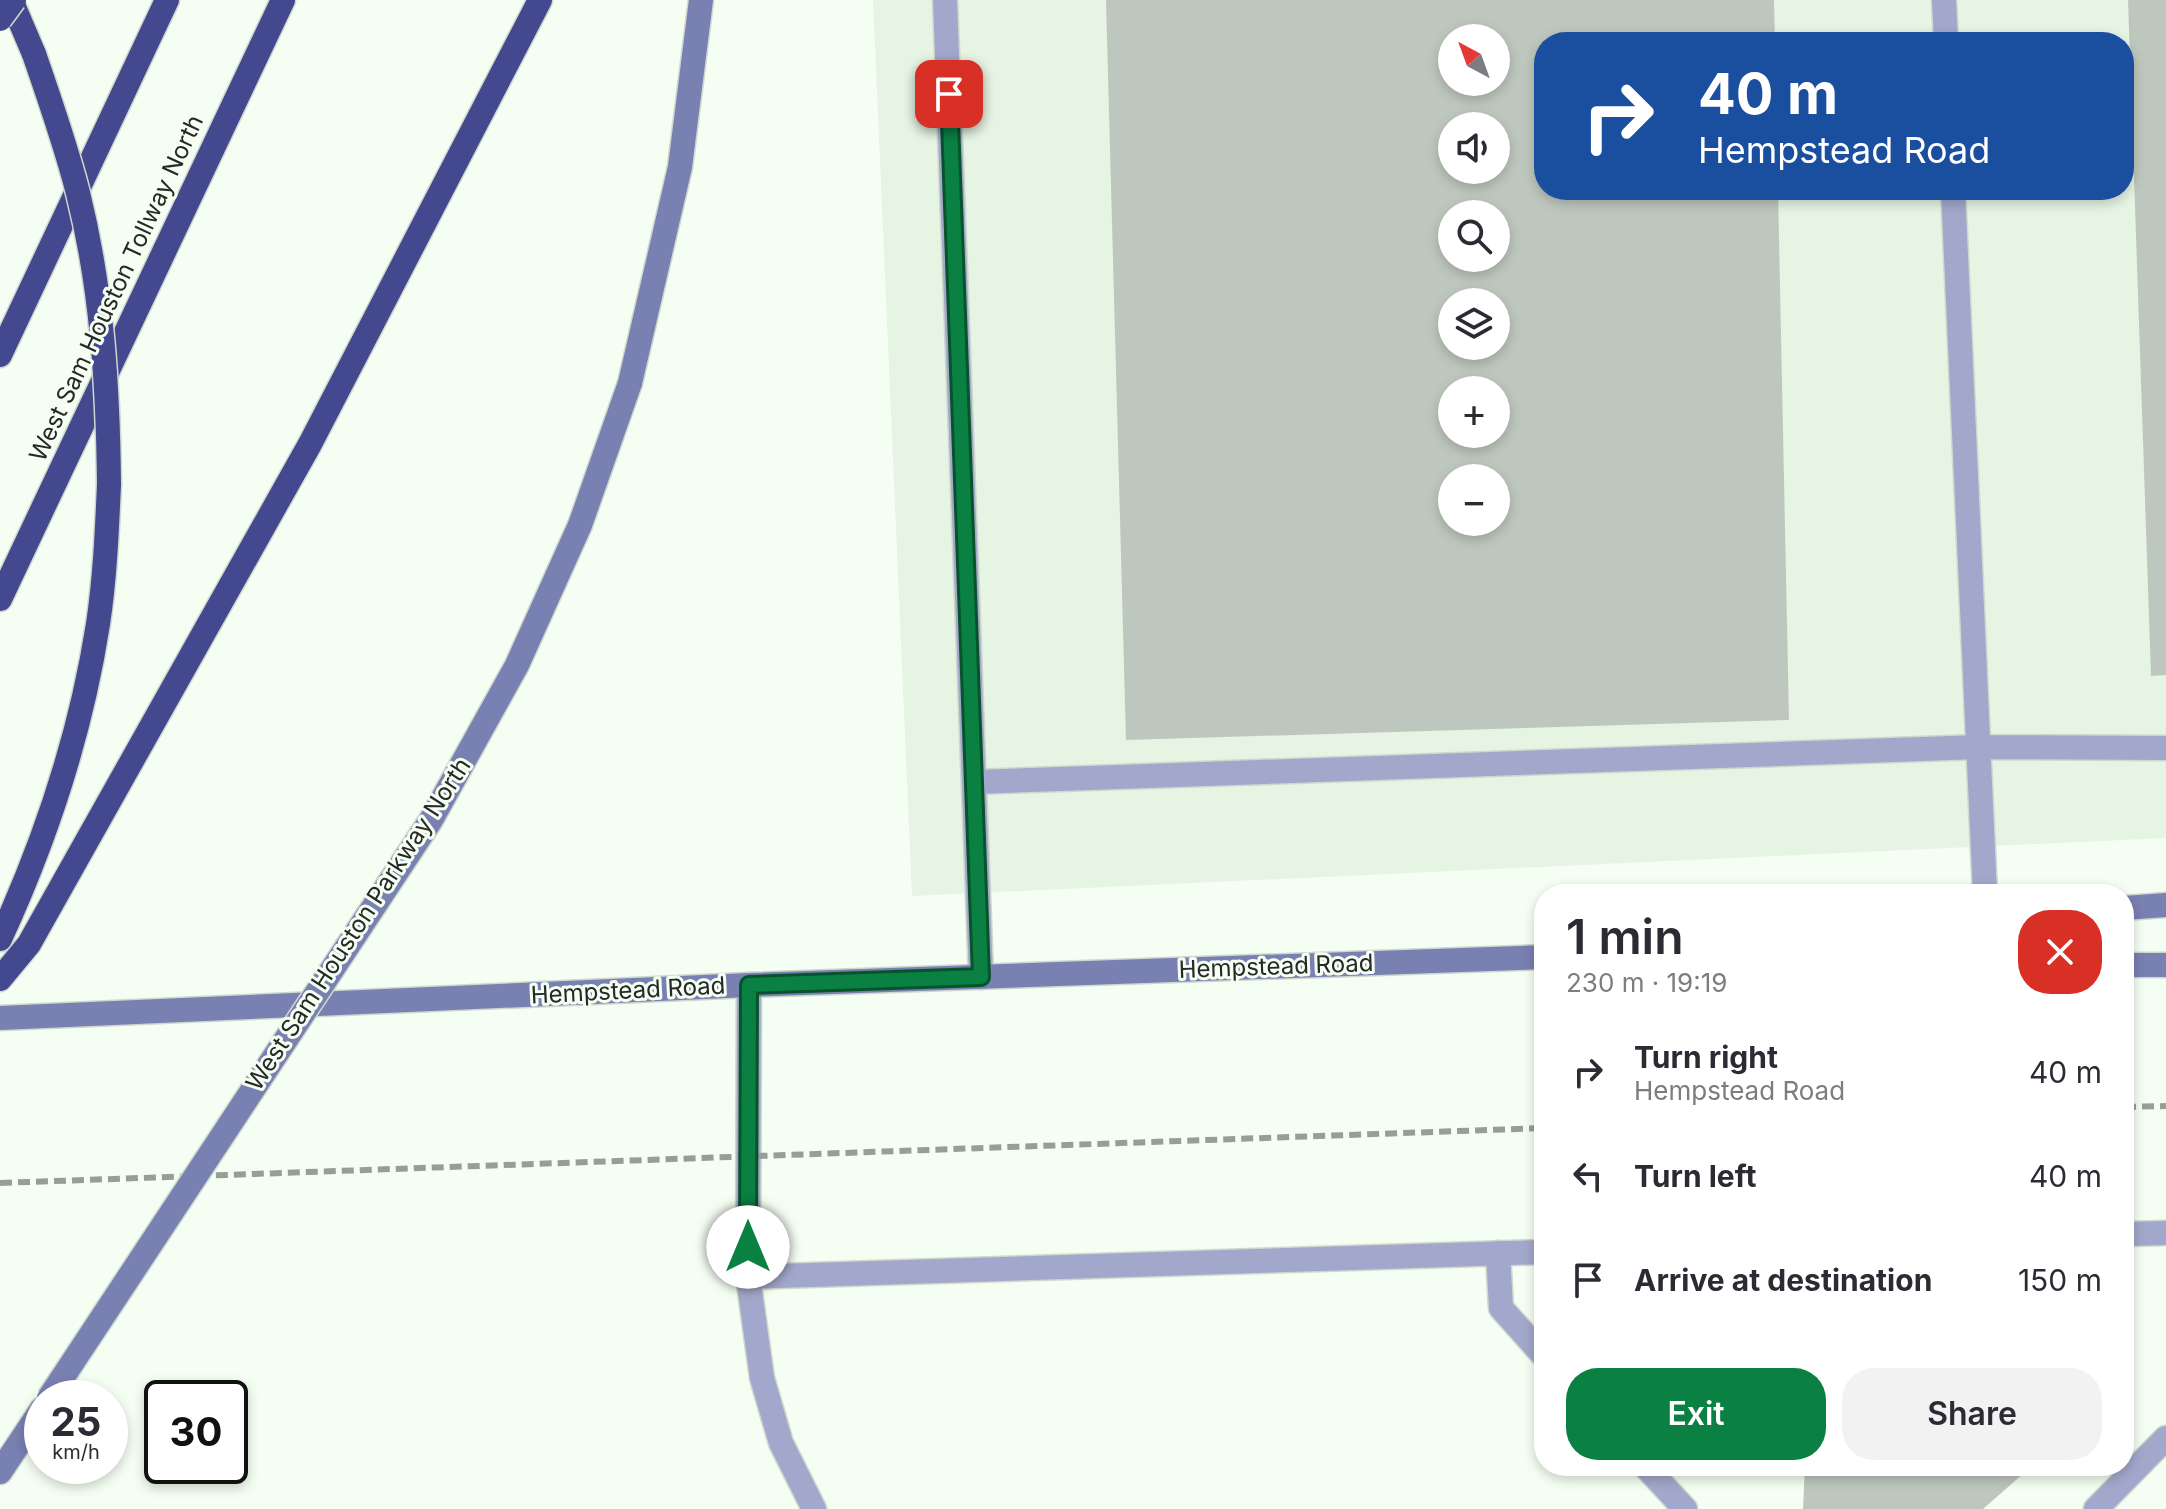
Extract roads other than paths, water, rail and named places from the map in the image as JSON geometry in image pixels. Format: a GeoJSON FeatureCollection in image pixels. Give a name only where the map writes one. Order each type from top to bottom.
{"type":"FeatureCollection","features":[{"type":"Feature","properties":{"kind":"highway"},"geometry":{"type":"LineString","coordinates":[[0,19],[13,0]]}},
{"type":"Feature","properties":{"kind":"highway"},"geometry":{"type":"LineString","coordinates":[[0,939],[44,834],[84,696],[101,595],[109,484],[103,337],[93,264],[78,193],[57,120],[13,0]]}},
{"type":"Feature","properties":{"kind":"highway"},"geometry":{"type":"LineString","coordinates":[[0,355],[167,0]]}},
{"type":"Feature","properties":{"kind":"highway","name":"West Sam Houston Tollway North"},"geometry":{"type":"LineString","coordinates":[[0,599],[283,0]]}},
{"type":"Feature","properties":{"kind":"highway"},"geometry":{"type":"LineString","coordinates":[[0,979],[29,944],[310,444],[540,0]]}},
{"type":"Feature","properties":{"kind":"main road","name":"West Sam Houston Parkway North"},"geometry":{"type":"LineString","coordinates":[[61,1380],[431,820],[524,651],[580,525],[630,383],[680,167],[701,0]]}},
{"type":"Feature","properties":{"kind":"main road"},"geometry":{"type":"LineString","coordinates":[[2134,907],[2166,905]]}},
{"type":"Feature","properties":{"kind":"main road","name":"Hempstead Road"},"geometry":{"type":"LineString","coordinates":[[0,1018],[749,985],[1534,957]]}},
{"type":"Feature","properties":{"kind":"main road"},"geometry":{"type":"LineString","coordinates":[[2134,965],[2166,965]]}},
{"type":"Feature","properties":{"kind":"main road"},"geometry":{"type":"LineString","coordinates":[[0,1472],[24,1436]]}},
{"type":"Feature","properties":{"kind":"street"},"geometry":{"type":"LineString","coordinates":[[945,0],[981,977]]}},
{"type":"Feature","properties":{"kind":"street"},"geometry":{"type":"LineString","coordinates":[[1944,0],[1946,32]]}},
{"type":"Feature","properties":{"kind":"street"},"geometry":{"type":"LineString","coordinates":[[1953,200],[1985,884]]}},
{"type":"Feature","properties":{"kind":"street"},"geometry":{"type":"LineString","coordinates":[[974,782],[1979,747],[2166,748]]}},
{"type":"Feature","properties":{"kind":"street"},"geometry":{"type":"LineString","coordinates":[[749,985],[748,1277],[762,1378],[781,1443],[814,1509]]}},
{"type":"Feature","properties":{"kind":"street"},"geometry":{"type":"LineString","coordinates":[[2134,1234],[2166,1233]]}},
{"type":"Feature","properties":{"kind":"street"},"geometry":{"type":"LineString","coordinates":[[748,1277],[1534,1252]]}},
{"type":"Feature","properties":{"kind":"street"},"geometry":{"type":"LineString","coordinates":[[1498,1253],[1501,1308],[1534,1345]]}},
{"type":"Feature","properties":{"kind":"street"},"geometry":{"type":"LineString","coordinates":[[2134,1470],[2166,1438]]}},
{"type":"Feature","properties":{"kind":"street"},"geometry":{"type":"LineString","coordinates":[[1654,1476],[1685,1509]]}},
{"type":"Feature","properties":{"kind":"street"},"geometry":{"type":"LineString","coordinates":[[2096,1509],[2129,1476]]}},
{"type":"Feature","properties":{"kind":"railway"},"geometry":{"type":"LineString","coordinates":[[2134,1107],[2166,1106]]}},
{"type":"Feature","properties":{"kind":"railway"},"geometry":{"type":"LineString","coordinates":[[0,1183],[1534,1128]]}}]}
